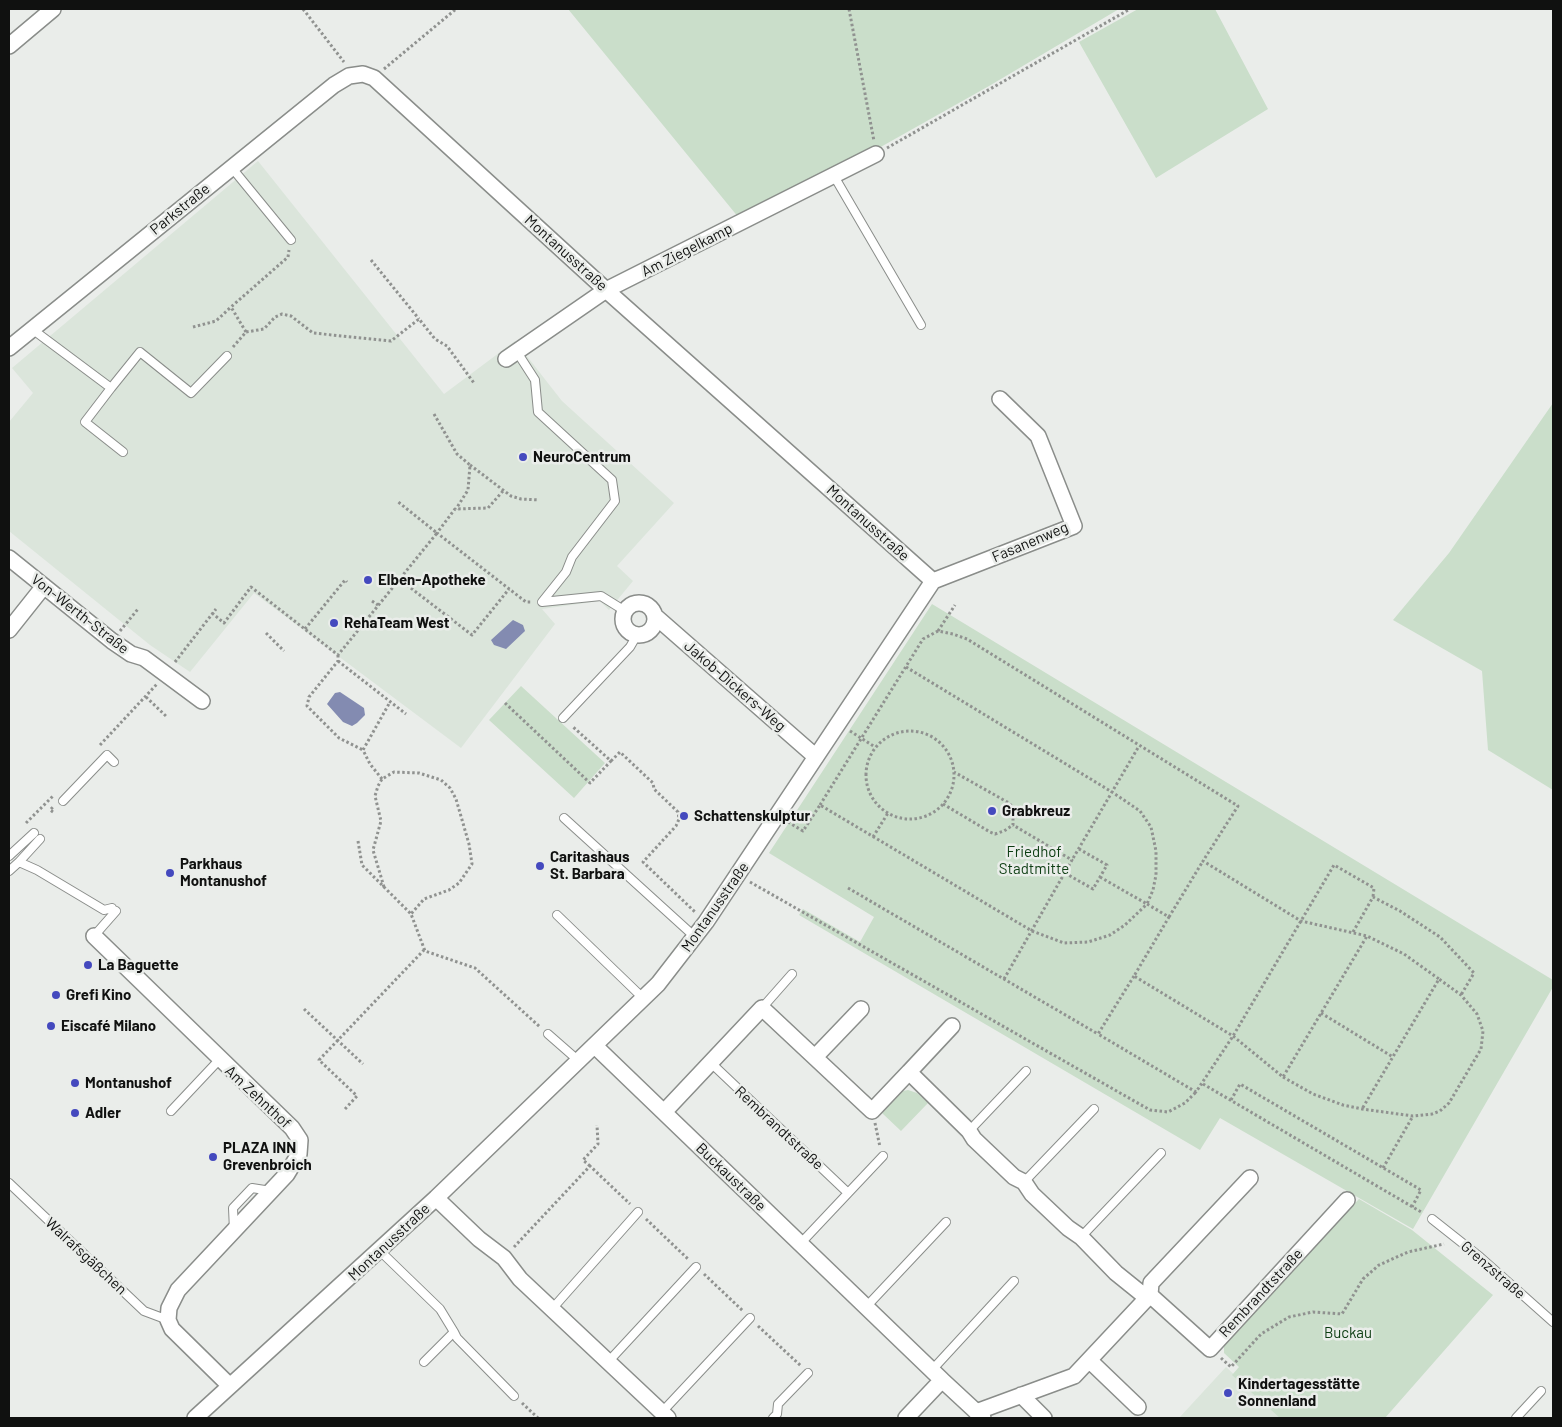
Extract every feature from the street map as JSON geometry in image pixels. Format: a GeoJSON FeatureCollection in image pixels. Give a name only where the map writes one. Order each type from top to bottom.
{"type":"FeatureCollection","features":[{"type":"Feature","properties":{"kind":"street"},"geometry":{"type":"LineString","coordinates":[[9,46],[53,9]]}},
{"type":"Feature","properties":{"kind":"street"},"geometry":{"type":"LineString","coordinates":[[354,74],[363,74],[374,78]]}},
{"type":"Feature","properties":{"kind":"street","name":"Parkstraße"},"geometry":{"type":"LineString","coordinates":[[9,348],[334,86],[354,74]]}},
{"type":"Feature","properties":{"kind":"street","name":"Montanusstraße"},"geometry":{"type":"LineString","coordinates":[[195,1418],[380,1251],[596,1047],[672,968],[738,875],[933,581],[606,290],[374,78]]}},
{"type":"Feature","properties":{"kind":"street","name":"Am Ziegelkamp"},"geometry":{"type":"LineString","coordinates":[[512,355],[606,290],[876,154]]}},
{"type":"Feature","properties":{"kind":"street","name":"Fasanenweg"},"geometry":{"type":"LineString","coordinates":[[933,581],[1074,526],[1038,436],[1000,399]]}},
{"type":"Feature","properties":{"kind":"street","name":"Von-Werth-Straße"},"geometry":{"type":"LineString","coordinates":[[9,558],[112,641],[131,654],[144,658],[202,701]]}},
{"type":"Feature","properties":{"kind":"street"},"geometry":{"type":"LineString","coordinates":[[9,630],[44,586]]}},
{"type":"Feature","properties":{"kind":"street","name":"Jakob-Dickers-Weg"},"geometry":{"type":"LineString","coordinates":[[625,611],[634,604],[643,604],[651,609],[655,616],[816,757]]}},
{"type":"Feature","properties":{"kind":"street"},"geometry":{"type":"LineString","coordinates":[[625,611],[623,619],[625,627],[629,632],[636,635],[645,634],[652,629],[655,616]]}},
{"type":"Feature","properties":{"kind":"street","name":"Am Zehnthof"},"geometry":{"type":"LineString","coordinates":[[94,936],[219,1060],[292,1128],[300,1140],[300,1150],[296,1161],[272,1191],[176,1294],[170,1304],[168,1320]]}},
{"type":"Feature","properties":{"kind":"street"},"geometry":{"type":"LineString","coordinates":[[664,1112],[762,1008],[872,1111],[952,1026]]}},
{"type":"Feature","properties":{"kind":"street"},"geometry":{"type":"LineString","coordinates":[[815,1057],[861,1009]]}},
{"type":"Feature","properties":{"kind":"street","name":"Buckaustraße"},"geometry":{"type":"LineString","coordinates":[[596,1047],[937,1375]]}},
{"type":"Feature","properties":{"kind":"street","name":"Rembrandtstraße"},"geometry":{"type":"LineString","coordinates":[[909,1072],[969,1131],[974,1139],[1014,1177],[1024,1182],[1032,1194],[1068,1228],[1081,1237],[1116,1273],[1148,1296],[1210,1348],[1347,1200]]}},
{"type":"Feature","properties":{"kind":"street"},"geometry":{"type":"LineString","coordinates":[[906,1418],[937,1375],[980,1415],[1021,1396],[1074,1376],[1148,1296],[1151,1283],[1250,1178]]}},
{"type":"Feature","properties":{"kind":"street"},"geometry":{"type":"LineString","coordinates":[[436,1198],[478,1239],[504,1258],[520,1279],[665,1415]]}},
{"type":"Feature","properties":{"kind":"street"},"geometry":{"type":"LineString","coordinates":[[168,1320],[174,1332],[230,1386]]}},
{"type":"Feature","properties":{"kind":"street"},"geometry":{"type":"LineString","coordinates":[[1089,1360],[1138,1408]]}},
{"type":"Feature","properties":{"kind":"street"},"geometry":{"type":"LineString","coordinates":[[1021,1396],[1044,1418]]}},
{"type":"Feature","properties":{"kind":"lane"},"geometry":{"type":"LineString","coordinates":[[232,168],[291,240]]}},
{"type":"Feature","properties":{"kind":"lane"},"geometry":{"type":"LineString","coordinates":[[834,176],[921,325]]}},
{"type":"Feature","properties":{"kind":"lane"},"geometry":{"type":"LineString","coordinates":[[32,329],[111,388]]}},
{"type":"Feature","properties":{"kind":"lane"},"geometry":{"type":"LineString","coordinates":[[124,452],[85,422],[140,352],[191,393],[227,356]]}},
{"type":"Feature","properties":{"kind":"lane"},"geometry":{"type":"LineString","coordinates":[[512,355],[535,380],[538,412],[612,480],[615,501],[572,557],[566,572],[542,602]]}},
{"type":"Feature","properties":{"kind":"lane"},"geometry":{"type":"LineString","coordinates":[[542,602],[601,596],[625,611]]}},
{"type":"Feature","properties":{"kind":"lane"},"geometry":{"type":"LineString","coordinates":[[563,718],[630,647],[636,635]]}},
{"type":"Feature","properties":{"kind":"lane"},"geometry":{"type":"LineString","coordinates":[[63,801],[107,755],[114,762]]}},
{"type":"Feature","properties":{"kind":"lane"},"geometry":{"type":"LineString","coordinates":[[564,818],[695,937]]}},
{"type":"Feature","properties":{"kind":"lane"},"geometry":{"type":"LineString","coordinates":[[9,856],[34,833]]}},
{"type":"Feature","properties":{"kind":"lane"},"geometry":{"type":"LineString","coordinates":[[9,871],[40,839]]}},
{"type":"Feature","properties":{"kind":"lane"},"geometry":{"type":"LineString","coordinates":[[19,862],[45,874],[104,910],[114,910],[94,936]]}},
{"type":"Feature","properties":{"kind":"lane"},"geometry":{"type":"LineString","coordinates":[[557,916],[644,999]]}},
{"type":"Feature","properties":{"kind":"lane"},"geometry":{"type":"LineString","coordinates":[[762,1008],[792,974]]}},
{"type":"Feature","properties":{"kind":"lane"},"geometry":{"type":"LineString","coordinates":[[548,1034],[580,1062]]}},
{"type":"Feature","properties":{"kind":"lane"},"geometry":{"type":"LineString","coordinates":[[171,1112],[219,1060]]}},
{"type":"Feature","properties":{"kind":"lane","name":"Rembrandtstraße"},"geometry":{"type":"LineString","coordinates":[[710,1062],[848,1193]]}},
{"type":"Feature","properties":{"kind":"lane"},"geometry":{"type":"LineString","coordinates":[[969,1131],[1026,1071]]}},
{"type":"Feature","properties":{"kind":"lane"},"geometry":{"type":"LineString","coordinates":[[1024,1182],[1094,1109]]}},
{"type":"Feature","properties":{"kind":"lane"},"geometry":{"type":"LineString","coordinates":[[1081,1237],[1161,1153]]}},
{"type":"Feature","properties":{"kind":"lane"},"geometry":{"type":"LineString","coordinates":[[800,1244],[883,1156]]}},
{"type":"Feature","properties":{"kind":"lane","name":"Walrafsgäßchen"},"geometry":{"type":"LineString","coordinates":[[9,1183],[144,1311],[168,1320]]}},
{"type":"Feature","properties":{"kind":"lane"},"geometry":{"type":"LineString","coordinates":[[552,1309],[638,1212]]}},
{"type":"Feature","properties":{"kind":"lane","name":"Grenzstraße"},"geometry":{"type":"LineString","coordinates":[[1432,1219],[1462,1242],[1553,1322]]}},
{"type":"Feature","properties":{"kind":"lane"},"geometry":{"type":"LineString","coordinates":[[866,1307],[946,1222]]}},
{"type":"Feature","properties":{"kind":"lane"},"geometry":{"type":"LineString","coordinates":[[380,1251],[440,1309],[457,1338],[514,1396]]}},
{"type":"Feature","properties":{"kind":"lane"},"geometry":{"type":"LineString","coordinates":[[608,1362],[696,1267]]}},
{"type":"Feature","properties":{"kind":"lane"},"geometry":{"type":"LineString","coordinates":[[937,1375],[1014,1281]]}},
{"type":"Feature","properties":{"kind":"lane"},"geometry":{"type":"LineString","coordinates":[[665,1415],[750,1318]]}},
{"type":"Feature","properties":{"kind":"lane"},"geometry":{"type":"LineString","coordinates":[[424,1362],[454,1332]]}},
{"type":"Feature","properties":{"kind":"lane"},"geometry":{"type":"LineString","coordinates":[[773,1418],[777,1414],[778,1404],[808,1373]]}},
{"type":"Feature","properties":{"kind":"lane"},"geometry":{"type":"LineString","coordinates":[[1516,1418],[1540,1391]]}},
{"type":"Feature","properties":{"kind":"path"},"geometry":{"type":"LineString","coordinates":[[303,9],[354,74]]}},
{"type":"Feature","properties":{"kind":"path"},"geometry":{"type":"LineString","coordinates":[[374,78],[456,9]]}},
{"type":"Feature","properties":{"kind":"path"},"geometry":{"type":"LineString","coordinates":[[849,9],[876,154],[1130,9]]}},
{"type":"Feature","properties":{"kind":"path"},"geometry":{"type":"LineString","coordinates":[[193,327],[216,321],[288,257],[291,240]]}},
{"type":"Feature","properties":{"kind":"path"},"geometry":{"type":"LineString","coordinates":[[371,260],[435,339],[447,346],[474,383]]}},
{"type":"Feature","properties":{"kind":"path"},"geometry":{"type":"LineString","coordinates":[[231,307],[246,332]]}},
{"type":"Feature","properties":{"kind":"path"},"geometry":{"type":"LineString","coordinates":[[227,356],[246,332],[264,329],[275,317],[282,314],[291,316],[313,333],[391,341],[419,319]]}},
{"type":"Feature","properties":{"kind":"path"},"geometry":{"type":"LineString","coordinates":[[434,414],[457,454],[470,465],[503,491],[521,499],[539,500]]}},
{"type":"Feature","properties":{"kind":"path"},"geometry":{"type":"LineString","coordinates":[[382,779],[370,764],[363,750],[345,742],[332,733],[306,706],[309,696],[338,661],[338,655],[437,533],[468,490],[470,465]]}},
{"type":"Feature","properties":{"kind":"path"},"geometry":{"type":"LineString","coordinates":[[455,509],[488,508],[503,491]]}},
{"type":"Feature","properties":{"kind":"path"},"geometry":{"type":"LineString","coordinates":[[397,500],[526,602],[542,602]]}},
{"type":"Feature","properties":{"kind":"path"},"geometry":{"type":"LineString","coordinates":[[399,579],[472,635],[509,589]]}},
{"type":"Feature","properties":{"kind":"path"},"geometry":{"type":"LineString","coordinates":[[305,630],[345,580],[348,582]]}},
{"type":"Feature","properties":{"kind":"path"},"geometry":{"type":"LineString","coordinates":[[212,614],[224,623],[251,587],[338,655]]}},
{"type":"Feature","properties":{"kind":"path"},"geometry":{"type":"LineString","coordinates":[[372,601],[378,606]]}},
{"type":"Feature","properties":{"kind":"path"},"geometry":{"type":"LineString","coordinates":[[777,815],[803,831],[923,640],[938,631],[955,605]]}},
{"type":"Feature","properties":{"kind":"path"},"geometry":{"type":"LineString","coordinates":[[112,641],[138,609]]}},
{"type":"Feature","properties":{"kind":"path"},"geometry":{"type":"LineString","coordinates":[[166,673],[216,609]]}},
{"type":"Feature","properties":{"kind":"path"},"geometry":{"type":"LineString","coordinates":[[938,631],[967,639],[1238,806],[1098,1034]]}},
{"type":"Feature","properties":{"kind":"path"},"geometry":{"type":"LineString","coordinates":[[266,633],[284,651]]}},
{"type":"Feature","properties":{"kind":"path"},"geometry":{"type":"LineString","coordinates":[[338,661],[406,714]]}},
{"type":"Feature","properties":{"kind":"path"},"geometry":{"type":"LineString","coordinates":[[820,805],[1032,931],[1064,943],[1096,940],[1118,931],[1147,904],[1156,876],[1156,851],[1151,827],[1140,811],[1112,792],[906,667]]}},
{"type":"Feature","properties":{"kind":"path"},"geometry":{"type":"LineString","coordinates":[[146,698],[167,717]]}},
{"type":"Feature","properties":{"kind":"path"},"geometry":{"type":"LineString","coordinates":[[363,750],[390,702]]}},
{"type":"Feature","properties":{"kind":"path"},"geometry":{"type":"LineString","coordinates":[[505,703],[590,783],[620,752],[653,783],[654,789],[678,812],[679,819],[676,826],[643,862],[706,922]]}},
{"type":"Feature","properties":{"kind":"path"},"geometry":{"type":"LineString","coordinates":[[563,718],[611,761]]}},
{"type":"Feature","properties":{"kind":"path"},"geometry":{"type":"LineString","coordinates":[[910,730],[923,732],[935,738],[945,747],[952,759],[954,772],[950,795],[931,814],[917,818],[902,818],[888,813],[876,803],[869,790],[866,775],[868,760],[875,747],[885,738],[897,732],[910,730]]}},
{"type":"Feature","properties":{"kind":"path"},"geometry":{"type":"LineString","coordinates":[[862,739],[875,747]]}},
{"type":"Feature","properties":{"kind":"path"},"geometry":{"type":"LineString","coordinates":[[1004,979],[1139,746]]}},
{"type":"Feature","properties":{"kind":"path"},"geometry":{"type":"LineString","coordinates":[[384,887],[373,850],[381,821],[375,796],[382,779],[394,772],[428,775],[445,784],[456,799],[471,852],[472,864],[463,880],[449,890],[424,899],[411,914]]}},
{"type":"Feature","properties":{"kind":"path"},"geometry":{"type":"LineString","coordinates":[[954,772],[1009,803],[1013,808],[1013,825]]}},
{"type":"Feature","properties":{"kind":"path"},"geometry":{"type":"LineString","coordinates":[[943,804],[995,834],[1013,825]]}},
{"type":"Feature","properties":{"kind":"path"},"geometry":{"type":"LineString","coordinates":[[873,836],[888,813]]}},
{"type":"Feature","properties":{"kind":"path"},"geometry":{"type":"LineString","coordinates":[[1013,825],[1072,860]]}},
{"type":"Feature","properties":{"kind":"path"},"geometry":{"type":"LineString","coordinates":[[358,841],[362,865],[411,914],[424,950],[431,954],[466,963],[475,968],[548,1034]]}},
{"type":"Feature","properties":{"kind":"path"},"geometry":{"type":"LineString","coordinates":[[1065,873],[1093,889],[1107,865],[1079,849]]}},
{"type":"Feature","properties":{"kind":"path"},"geometry":{"type":"LineString","coordinates":[[1134,976],[1233,1036],[1283,1077],[1323,1098],[1362,1109],[1412,1116],[1432,1114],[1449,1103],[1481,1049],[1483,1041],[1481,1022],[1461,995],[1404,954],[1367,936],[1301,921],[1203,861]]}},
{"type":"Feature","properties":{"kind":"path"},"geometry":{"type":"LineString","coordinates":[[738,875],[1150,1110],[1168,1112],[1185,1103],[1203,1084],[1334,865],[1374,888],[1373,897],[1353,932]]}},
{"type":"Feature","properties":{"kind":"path"},"geometry":{"type":"LineString","coordinates":[[1100,877],[1169,917]]}},
{"type":"Feature","properties":{"kind":"path"},"geometry":{"type":"LineString","coordinates":[[848,888],[1196,1092]]}},
{"type":"Feature","properties":{"kind":"path"},"geometry":{"type":"LineString","coordinates":[[1373,897],[1428,928],[1464,960],[1474,973],[1461,995]]}},
{"type":"Feature","properties":{"kind":"path"},"geometry":{"type":"LineString","coordinates":[[1283,1077],[1367,936]]}},
{"type":"Feature","properties":{"kind":"path"},"geometry":{"type":"LineString","coordinates":[[344,1109],[357,1096],[319,1060],[424,950]]}},
{"type":"Feature","properties":{"kind":"path"},"geometry":{"type":"LineString","coordinates":[[1362,1109],[1439,979]]}},
{"type":"Feature","properties":{"kind":"path"},"geometry":{"type":"LineString","coordinates":[[304,1009],[362,1064]]}},
{"type":"Feature","properties":{"kind":"path"},"geometry":{"type":"LineString","coordinates":[[1321,1013],[1393,1057]]}},
{"type":"Feature","properties":{"kind":"path"},"geometry":{"type":"LineString","coordinates":[[1203,1084],[1412,1206],[1421,1190],[1240,1084],[1231,1100]]}},
{"type":"Feature","properties":{"kind":"path"},"geometry":{"type":"LineString","coordinates":[[872,1111],[883,1156]]}},
{"type":"Feature","properties":{"kind":"path"},"geometry":{"type":"LineString","coordinates":[[1383,1168],[1412,1116]]}},
{"type":"Feature","properties":{"kind":"path"},"geometry":{"type":"LineString","coordinates":[[597,1125],[598,1144],[583,1160],[808,1373]]}},
{"type":"Feature","properties":{"kind":"path"},"geometry":{"type":"LineString","coordinates":[[504,1258],[590,1166]]}},
{"type":"Feature","properties":{"kind":"path"},"geometry":{"type":"LineString","coordinates":[[1210,1348],[1232,1367],[1261,1334],[1289,1317],[1312,1312],[1342,1314],[1364,1279],[1382,1263],[1414,1250],[1462,1242]]}},
{"type":"Feature","properties":{"kind":"path"},"geometry":{"type":"LineString","coordinates":[[514,1396],[538,1418]]}},
{"type":"Feature","properties":{"kind":"shaded area"},"geometry":{"type":"Polygon","coordinates":[[[258,161],[444,394],[515,341],[562,401],[674,503],[617,566],[633,581],[609,610],[600,601],[542,609],[555,624],[461,748],[254,593],[190,672],[150,645],[9,531],[9,422],[33,393],[12,368],[258,161]]]}},
{"type":"Feature","properties":{"kind":"shaded area","name":"Kindertagesstätte Sonnenland"},"geometry":{"type":"Polygon","coordinates":[[[1226,1367],[1282,1418],[1179,1418],[1226,1367]]]}},
{"type":"Feature","properties":{"kind":"green space"},"geometry":{"type":"Polygon","coordinates":[[[568,9],[1119,9],[989,86],[870,153],[739,218],[568,9]]]}},
{"type":"Feature","properties":{"kind":"green space"},"geometry":{"type":"Polygon","coordinates":[[[1138,9],[1215,9],[1268,109],[1156,178],[1079,42],[1138,9]]]}},
{"type":"Feature","properties":{"kind":"green space"},"geometry":{"type":"Polygon","coordinates":[[[1553,403],[1553,790],[1488,750],[1482,671],[1393,620],[1449,553],[1553,403]]]}},
{"type":"Feature","properties":{"kind":"green space","name":"Friedhof Stadtmitte"},"geometry":{"type":"Polygon","coordinates":[[[932,604],[1553,980],[1553,987],[1413,1229],[1220,1118],[1200,1150],[799,915],[803,909],[860,942],[874,917],[769,853],[932,604]]]}},
{"type":"Feature","properties":{"kind":"green space"},"geometry":{"type":"Polygon","coordinates":[[[521,686],[605,763],[574,798],[489,720],[521,686]]]}},
{"type":"Feature","properties":{"kind":"green space"},"geometry":{"type":"Polygon","coordinates":[[[908,1090],[917,1093],[928,1103],[901,1131],[882,1113],[903,1091],[908,1090]]]}},
{"type":"Feature","properties":{"kind":"green space","name":"Buckau"},"geometry":{"type":"Polygon","coordinates":[[[1359,1199],[1412,1230],[1493,1295],[1385,1418],[1280,1418],[1232,1375],[1239,1367],[1224,1353],[1224,1346],[1238,1331],[1240,1325],[1359,1199]]]}},
{"type":"Feature","properties":{"kind":"water"},"geometry":{"type":"Polygon","coordinates":[[[513,620],[523,625],[525,631],[506,649],[494,645],[491,640],[513,620]]]}},
{"type":"Feature","properties":{"kind":"water"},"geometry":{"type":"Polygon","coordinates":[[[340,692],[364,708],[365,715],[352,726],[343,722],[327,704],[335,693],[340,692]]]}},
{"type":"Feature","properties":{"kind":"place","name":"NeuroCentrum"},"geometry":{"type":"Point","coordinates":[523,457]}},
{"type":"Feature","properties":{"kind":"place","name":"Elben-Apotheke"},"geometry":{"type":"Point","coordinates":[368,580]}},
{"type":"Feature","properties":{"kind":"place","name":"RehaTeam West"},"geometry":{"type":"Point","coordinates":[334,623]}},
{"type":"Feature","properties":{"kind":"place","name":"Grabkreuz"},"geometry":{"type":"Point","coordinates":[992,811]}},
{"type":"Feature","properties":{"kind":"place","name":"Schattenskulptur"},"geometry":{"type":"Point","coordinates":[684,816]}},
{"type":"Feature","properties":{"kind":"place","name":"Caritashaus St. Barbara"},"geometry":{"type":"Point","coordinates":[540,866]}},
{"type":"Feature","properties":{"kind":"place","name":"Parkhaus Montanushof"},"geometry":{"type":"Point","coordinates":[170,873]}},
{"type":"Feature","properties":{"kind":"place","name":"La Baguette"},"geometry":{"type":"Point","coordinates":[88,965]}},
{"type":"Feature","properties":{"kind":"place","name":"Grefi Kino"},"geometry":{"type":"Point","coordinates":[56,995]}},
{"type":"Feature","properties":{"kind":"place","name":"Eiscafé Milano"},"geometry":{"type":"Point","coordinates":[51,1026]}},
{"type":"Feature","properties":{"kind":"place","name":"Montanushof"},"geometry":{"type":"Point","coordinates":[75,1083]}},
{"type":"Feature","properties":{"kind":"place","name":"Adler"},"geometry":{"type":"Point","coordinates":[75,1113]}},
{"type":"Feature","properties":{"kind":"place","name":"PLAZA INN Grevenbroich"},"geometry":{"type":"Point","coordinates":[213,1157]}},
{"type":"Feature","properties":{"kind":"place","name":"Kindertagesstätte Sonnenland"},"geometry":{"type":"Point","coordinates":[1228,1393]}}]}
